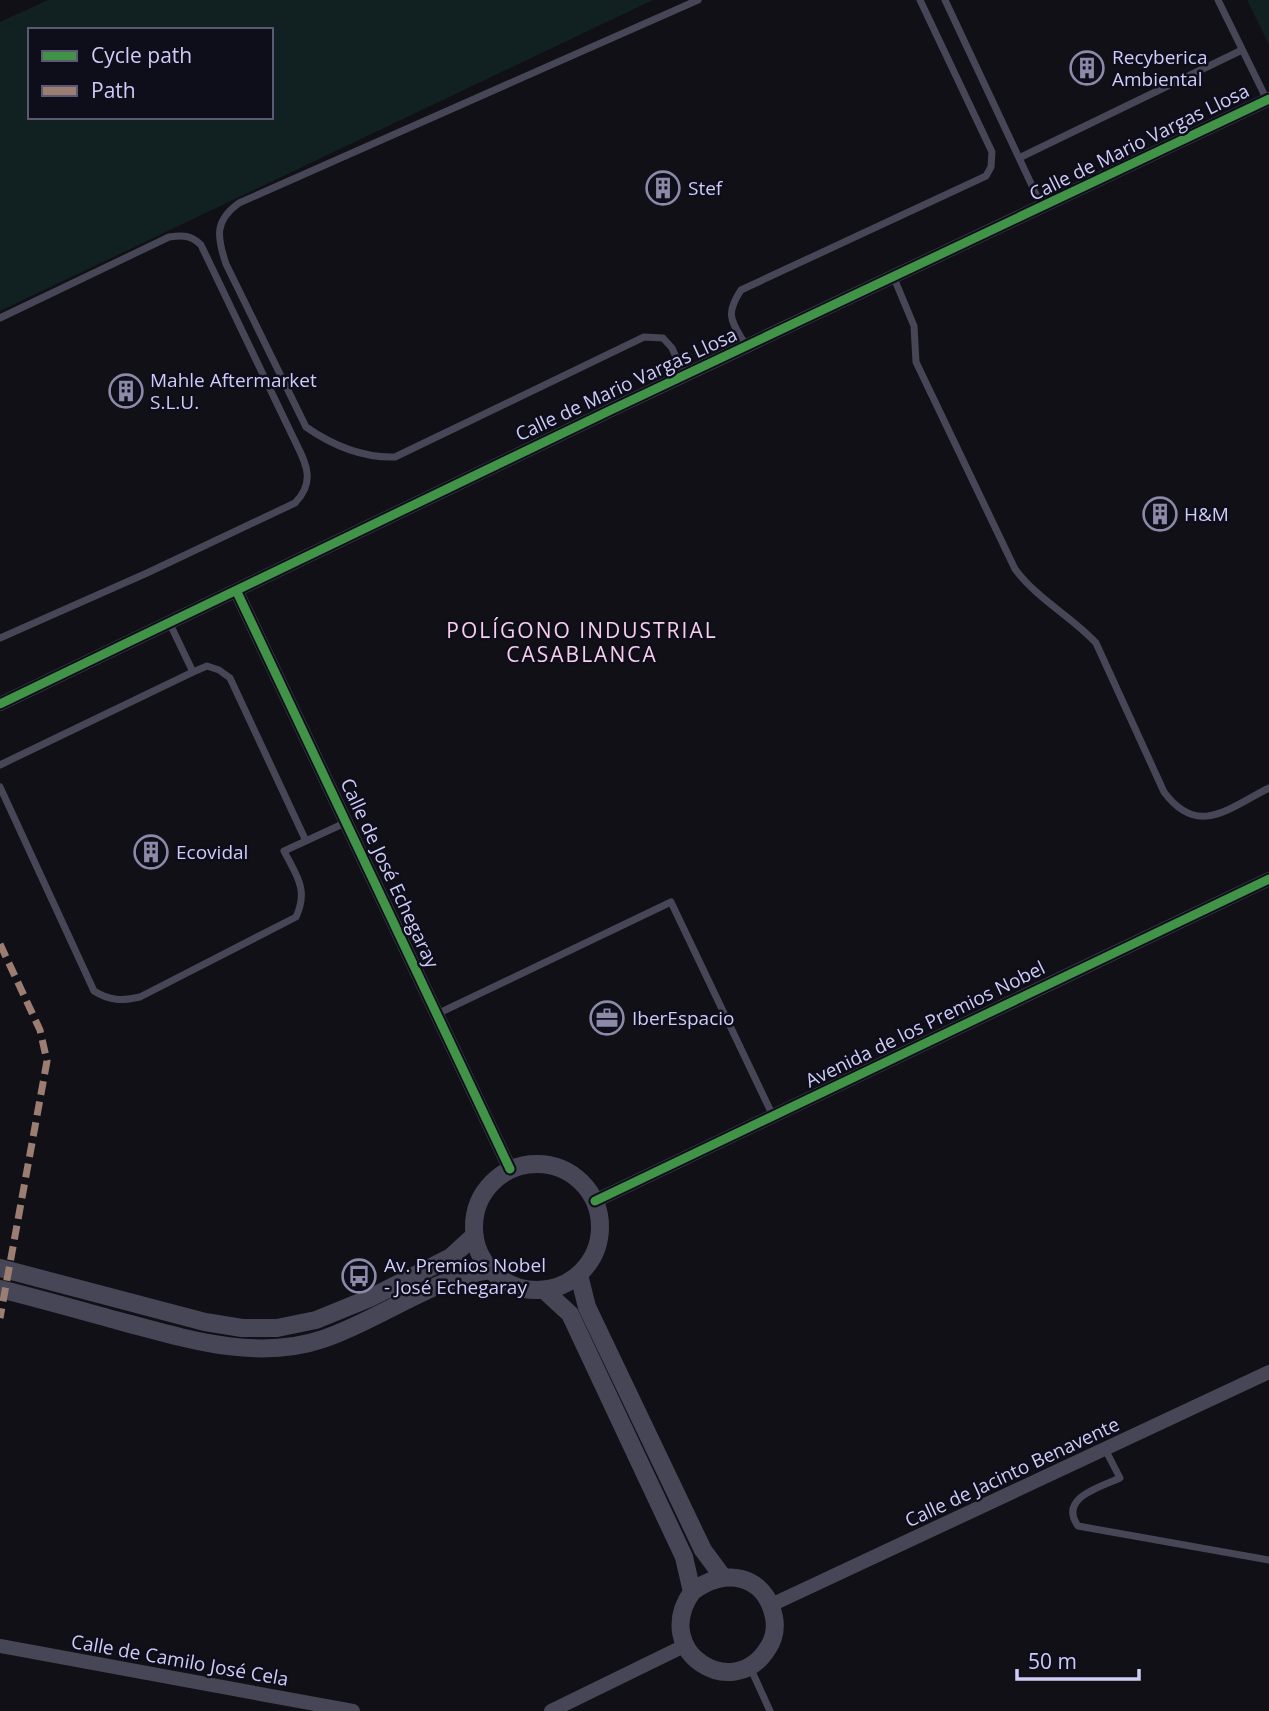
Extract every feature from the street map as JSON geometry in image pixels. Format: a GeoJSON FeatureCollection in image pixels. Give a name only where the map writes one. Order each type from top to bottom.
{"type":"FeatureCollection","features":[{"type":"Feature","properties":{"kind":"street","name":"Calle de Mario Vargas Llosa"},"geometry":{"type":"LineString","coordinates":[[0,704],[1268,99]]}},
{"type":"Feature","properties":{"kind":"street","name":"Calle de José Echegaray"},"geometry":{"type":"LineString","coordinates":[[237,592],[510,1169]]}},
{"type":"Feature","properties":{"kind":"street","name":"Avenida de los Premios Nobel"},"geometry":{"type":"LineString","coordinates":[[595,1200],[1269,879]]}},
{"type":"Feature","properties":{"kind":"street"},"geometry":{"type":"LineString","coordinates":[[528,1164],[550,1164],[569,1172],[584,1183],[595,1200],[600,1219],[600,1237],[593,1257],[579,1275],[565,1284],[544,1290],[519,1287],[501,1279],[481,1255],[474,1236],[475,1213],[481,1198],[493,1181],[510,1169],[528,1164]]}},
{"type":"Feature","properties":{"kind":"street"},"geometry":{"type":"LineString","coordinates":[[0,1268],[205,1322],[242,1328],[277,1328],[316,1320],[370,1298],[451,1257],[474,1236]]}},
{"type":"Feature","properties":{"kind":"street"},"geometry":{"type":"LineString","coordinates":[[0,1289],[200,1341],[274,1349],[322,1340],[460,1276],[491,1270]]}},
{"type":"Feature","properties":{"kind":"street"},"geometry":{"type":"LineString","coordinates":[[579,1275],[587,1307],[598,1332],[702,1550],[723,1577]]}},
{"type":"Feature","properties":{"kind":"street"},"geometry":{"type":"LineString","coordinates":[[544,1290],[570,1314],[684,1557],[692,1592]]}},
{"type":"Feature","properties":{"kind":"street","name":"Calle de Jacinto Benavente"},"geometry":{"type":"LineString","coordinates":[[771,1605],[1269,1372]]}},
{"type":"Feature","properties":{"kind":"street"},"geometry":{"type":"LineString","coordinates":[[723,1577],[737,1577],[750,1582],[763,1592],[771,1605],[775,1625],[772,1642],[764,1656],[750,1667],[735,1672],[714,1670],[698,1662],[684,1646],[680,1633],[680,1616],[684,1603],[692,1592],[705,1582],[723,1577]]}},
{"type":"Feature","properties":{"kind":"street","name":"Calle de Camilo José Cela"},"geometry":{"type":"LineString","coordinates":[[0,1646],[353,1711]]}},
{"type":"Feature","properties":{"kind":"street"},"geometry":{"type":"LineString","coordinates":[[551,1711],[684,1646]]}},
{"type":"Feature","properties":{"kind":"lane"},"geometry":{"type":"LineString","coordinates":[[684,376],[671,348],[663,338],[643,337],[395,457],[376,458],[350,450],[322,438],[306,427],[226,264],[220,245],[220,227],[227,212],[239,203],[698,0]]}},
{"type":"Feature","properties":{"kind":"lane"},"geometry":{"type":"LineString","coordinates":[[746,346],[731,320],[732,305],[741,290],[986,176],[991,167],[992,152],[920,0]]}},
{"type":"Feature","properties":{"kind":"lane"},"geometry":{"type":"LineString","coordinates":[[945,0],[1042,207]]}},
{"type":"Feature","properties":{"kind":"lane"},"geometry":{"type":"LineString","coordinates":[[1218,0],[1268,99]]}},
{"type":"Feature","properties":{"kind":"lane"},"geometry":{"type":"LineString","coordinates":[[1019,158],[1242,50]]}},
{"type":"Feature","properties":{"kind":"lane"},"geometry":{"type":"LineString","coordinates":[[0,318],[169,237],[183,235],[195,238],[201,245],[293,437],[304,461],[308,480],[304,493],[295,502],[147,573],[0,638]]}},
{"type":"Feature","properties":{"kind":"lane"},"geometry":{"type":"LineString","coordinates":[[894,278],[914,326],[916,362],[1015,569],[1027,585],[1084,630],[1096,643],[1164,792],[1173,805],[1187,814],[1200,818],[1211,817],[1269,788]]}},
{"type":"Feature","properties":{"kind":"lane"},"geometry":{"type":"LineString","coordinates":[[170,624],[193,673]]}},
{"type":"Feature","properties":{"kind":"lane"},"geometry":{"type":"LineString","coordinates":[[0,765],[207,666],[230,678],[306,841]]}},
{"type":"Feature","properties":{"kind":"lane"},"geometry":{"type":"LineString","coordinates":[[0,787],[94,990],[104,997],[120,1001],[140,997],[296,917],[303,892],[284,850],[347,822]]}},
{"type":"Feature","properties":{"kind":"lane"},"geometry":{"type":"LineString","coordinates":[[437,1014],[671,902],[773,1116]]}},
{"type":"Feature","properties":{"kind":"lane"},"geometry":{"type":"LineString","coordinates":[[1105,1449],[1120,1478],[1082,1494],[1072,1511],[1072,1519],[1078,1526],[1269,1560]]}},
{"type":"Feature","properties":{"kind":"lane"},"geometry":{"type":"LineString","coordinates":[[750,1667],[771,1711]]}},
{"type":"Feature","properties":{"kind":"shaded area"},"geometry":{"type":"Polygon","coordinates":[[[48,0],[653,0],[0,311],[0,22],[48,0]]]}},
{"type":"Feature","properties":{"kind":"shaded area"},"geometry":{"type":"Polygon","coordinates":[[[1247,0],[1269,0],[1269,45],[1247,0]]]}},
{"type":"Feature","properties":{"kind":"marked path"},"geometry":{"type":"LineString","coordinates":[[0,944],[40,1030],[47,1061],[0,1318]]}},
{"type":"Feature","properties":{"kind":"cycle path"},"geometry":{"type":"LineString","coordinates":[[0,704],[613,409],[1269,99]]}},
{"type":"Feature","properties":{"kind":"cycle path"},"geometry":{"type":"LineString","coordinates":[[237,592],[510,1169]]}},
{"type":"Feature","properties":{"kind":"cycle path"},"geometry":{"type":"LineString","coordinates":[[595,1201],[1269,879]]}},
{"type":"Feature","properties":{"kind":"place","name":"Recyberica Ambiental"},"geometry":{"type":"Point","coordinates":[1087,68]}},
{"type":"Feature","properties":{"kind":"place","name":"Stef"},"geometry":{"type":"Point","coordinates":[663,188]}},
{"type":"Feature","properties":{"kind":"place","name":"Mahle Aftermarket S.L.U."},"geometry":{"type":"Point","coordinates":[126,391]}},
{"type":"Feature","properties":{"kind":"place","name":"H&M"},"geometry":{"type":"Point","coordinates":[1160,514]}},
{"type":"Feature","properties":{"kind":"place","name":"Ecovidal"},"geometry":{"type":"Point","coordinates":[151,852]}},
{"type":"Feature","properties":{"kind":"place","name":"IberEspacio"},"geometry":{"type":"Point","coordinates":[607,1018]}},
{"type":"Feature","properties":{"kind":"place","name":"Av. Premios Nobel - José Echegaray"},"geometry":{"type":"Point","coordinates":[359,1276]}},
{"type":"Feature","properties":{"kind":"district","name":"POLÍGONO INDUSTRIAL CASABLANCA"},"geometry":{"type":"Point","coordinates":[582,643]}}]}
